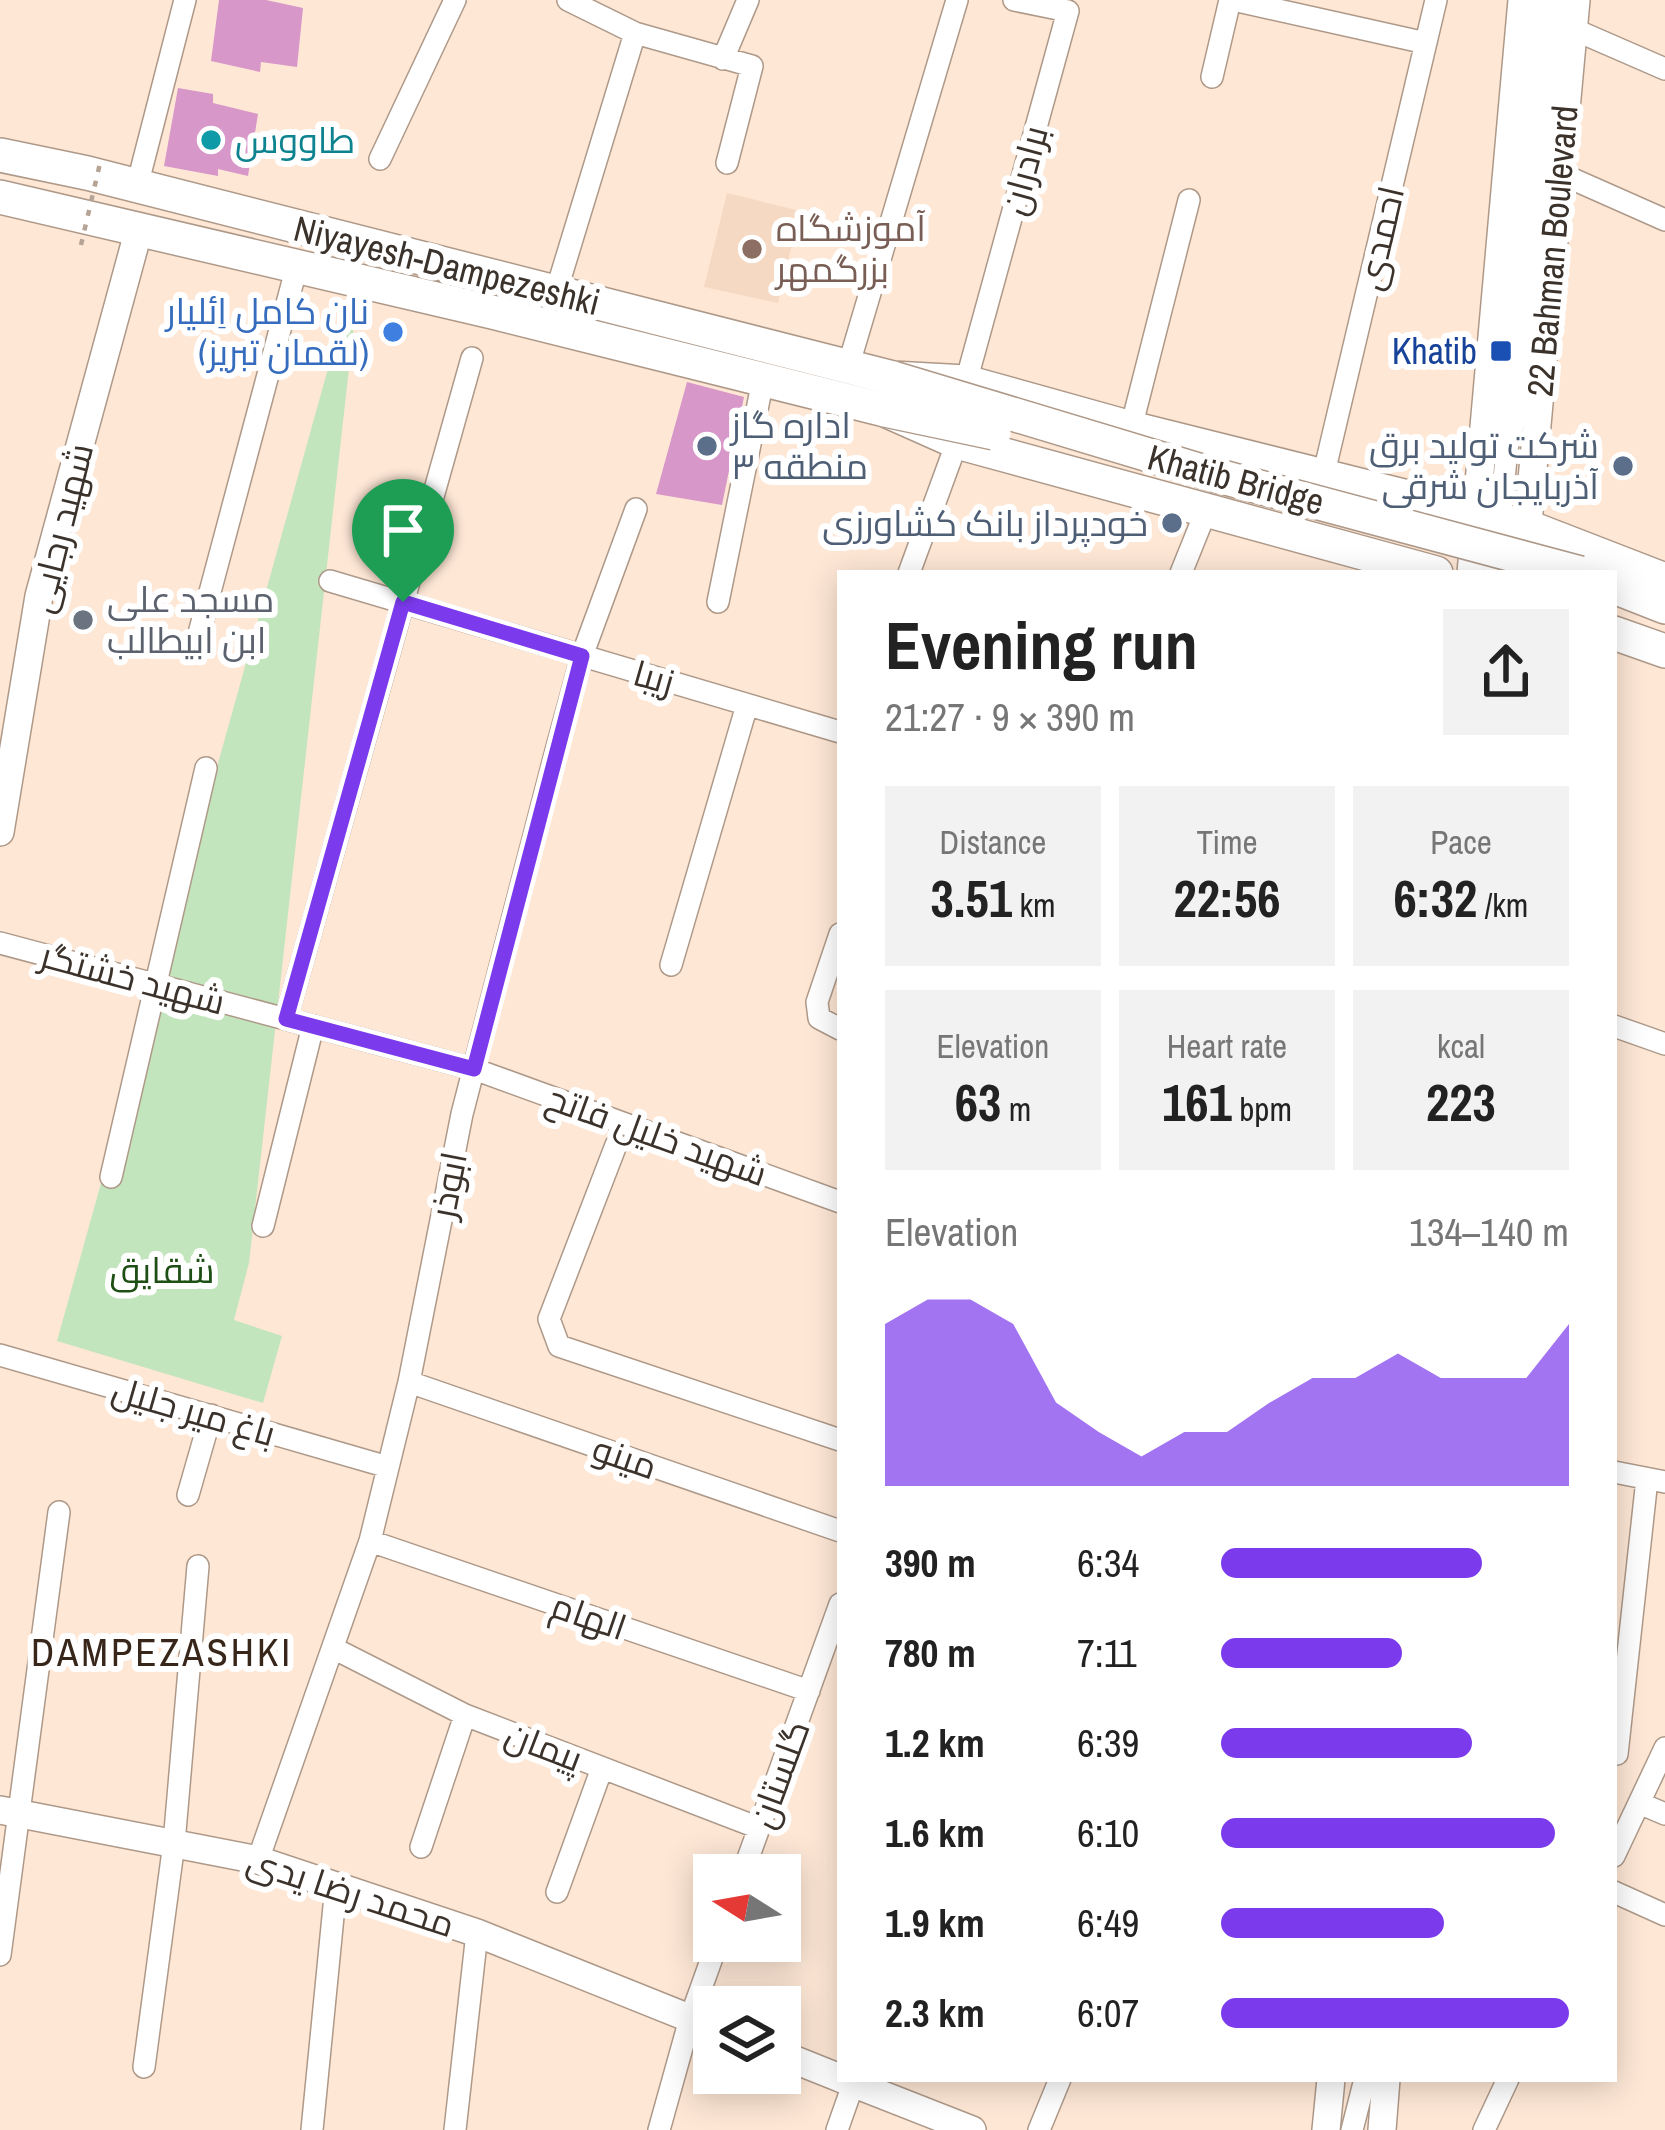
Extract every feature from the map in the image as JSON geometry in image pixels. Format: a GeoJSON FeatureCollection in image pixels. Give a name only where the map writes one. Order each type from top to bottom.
{"type":"FeatureCollection","features":[{"type":"Feature","properties":{"kind":"highway","name":"Niyayesh-Dampezeshki"},"geometry":{"type":"LineString","coordinates":[[0,155],[848,367],[889,394]]}},
{"type":"Feature","properties":{"kind":"highway","name":"Niyayesh-Dampezeshki"},"geometry":{"type":"LineString","coordinates":[[0,197],[763,380],[889,394]]}},
{"type":"Feature","properties":{"kind":"highway"},"geometry":{"type":"LineString","coordinates":[[889,394],[967,382],[1501,520],[1665,580]]}},
{"type":"Feature","properties":{"kind":"highway"},"geometry":{"type":"LineString","coordinates":[[889,394],[957,442],[1425,570]]}},
{"type":"Feature","properties":{"kind":"highway","name":"Khatib Bridge"},"geometry":{"type":"LineString","coordinates":[[889,394],[967,425],[1498,570]]}},
{"type":"Feature","properties":{"kind":"highway","name":"Khatib Bridge"},"geometry":{"type":"LineString","coordinates":[[889,394],[1569,570]]}},
{"type":"Feature","properties":{"kind":"highway"},"geometry":{"type":"LineString","coordinates":[[1308,538],[1323,477]]}},
{"type":"Feature","properties":{"kind":"highway"},"geometry":{"type":"LineString","coordinates":[[1617,588],[1665,607]]}},
{"type":"Feature","properties":{"kind":"highway"},"geometry":{"type":"LineString","coordinates":[[1617,611],[1662,642]]}},
{"type":"Feature","properties":{"kind":"highway"},"geometry":{"type":"LineString","coordinates":[[1617,634],[1662,642]]}},
{"type":"Feature","properties":{"kind":"main road","name":"22 Bahman Boulevard"},"geometry":{"type":"LineString","coordinates":[[1522,0],[1501,520],[1522,570]]}},
{"type":"Feature","properties":{"kind":"main road","name":"22 Bahman Boulevard"},"geometry":{"type":"LineString","coordinates":[[1473,570],[1501,520],[1559,173],[1574,14]]}},
{"type":"Feature","properties":{"kind":"main road","name":"شهید رجایی"},"geometry":{"type":"LineString","coordinates":[[0,832],[39,596],[139,229]]}},
{"type":"Feature","properties":{"kind":"main road","name":"محمد رضا یدی"},"geometry":{"type":"LineString","coordinates":[[8,1810],[258,1860],[477,1933],[693,2020]]}},
{"type":"Feature","properties":{"kind":"main road"},"geometry":{"type":"LineString","coordinates":[[801,2062],[837,2076]]}},
{"type":"Feature","properties":{"kind":"main road"},"geometry":{"type":"LineString","coordinates":[[853,2082],[972,2130]]}},
{"type":"Feature","properties":{"kind":"main road"},"geometry":{"type":"LineString","coordinates":[[1326,2130],[1331,2082]]}},
{"type":"Feature","properties":{"kind":"main road"},"geometry":{"type":"LineString","coordinates":[[1382,2130],[1386,2082]]}},
{"type":"Feature","properties":{"kind":"street"},"geometry":{"type":"LineString","coordinates":[[137,186],[185,0]]}},
{"type":"Feature","properties":{"kind":"street"},"geometry":{"type":"LineString","coordinates":[[380,159],[455,0]]}},
{"type":"Feature","properties":{"kind":"street"},"geometry":{"type":"LineString","coordinates":[[723,58],[748,0]]}},
{"type":"Feature","properties":{"kind":"street"},"geometry":{"type":"LineString","coordinates":[[848,367],[957,0]]}},
{"type":"Feature","properties":{"kind":"street","name":"برادران"},"geometry":{"type":"LineString","coordinates":[[967,382],[1068,11],[1014,0]]}},
{"type":"Feature","properties":{"kind":"street"},"geometry":{"type":"LineString","coordinates":[[1212,76],[1231,0],[1426,43]]}},
{"type":"Feature","properties":{"kind":"street","name":"احمدی"},"geometry":{"type":"LineString","coordinates":[[1323,477],[1436,0]]}},
{"type":"Feature","properties":{"kind":"street"},"geometry":{"type":"LineString","coordinates":[[1508,448],[1504,396],[1539,0]]}},
{"type":"Feature","properties":{"kind":"street"},"geometry":{"type":"LineString","coordinates":[[1495,570],[1508,448],[1521,397],[1558,0]]}},
{"type":"Feature","properties":{"kind":"street"},"geometry":{"type":"LineString","coordinates":[[583,3],[635,33],[752,66],[727,163]]}},
{"type":"Feature","properties":{"kind":"street"},"geometry":{"type":"LineString","coordinates":[[1574,14],[1665,69]]}},
{"type":"Feature","properties":{"kind":"street"},"geometry":{"type":"LineString","coordinates":[[556,292],[635,33]]}},
{"type":"Feature","properties":{"kind":"street"},"geometry":{"type":"LineString","coordinates":[[1559,173],[1665,220]]}},
{"type":"Feature","properties":{"kind":"street"},"geometry":{"type":"LineString","coordinates":[[1131,428],[1189,200]]}},
{"type":"Feature","properties":{"kind":"street"},"geometry":{"type":"LineString","coordinates":[[198,637],[296,266]]}},
{"type":"Feature","properties":{"kind":"street"},"geometry":{"type":"LineString","coordinates":[[286,1019],[472,358]]}},
{"type":"Feature","properties":{"kind":"street"},"geometry":{"type":"LineString","coordinates":[[718,602],[763,380]]}},
{"type":"Feature","properties":{"kind":"street"},"geometry":{"type":"LineString","coordinates":[[910,570],[957,442]]}},
{"type":"Feature","properties":{"kind":"street","name":"ابوذر"},"geometry":{"type":"LineString","coordinates":[[258,1860],[370,1541],[409,1382],[474,1069],[582,656],[636,509]]}},
{"type":"Feature","properties":{"kind":"street"},"geometry":{"type":"LineString","coordinates":[[1182,570],[1206,511]]}},
{"type":"Feature","properties":{"kind":"street","name":"زیبا"},"geometry":{"type":"LineString","coordinates":[[330,581],[837,731]]}},
{"type":"Feature","properties":{"kind":"street"},"geometry":{"type":"LineString","coordinates":[[671,965],[748,705]]}},
{"type":"Feature","properties":{"kind":"street"},"geometry":{"type":"LineString","coordinates":[[111,1177],[206,768]]}},
{"type":"Feature","properties":{"kind":"street","name":"شهید خشتگر"},"geometry":{"type":"LineString","coordinates":[[0,943],[474,1069]]}},
{"type":"Feature","properties":{"kind":"street"},"geometry":{"type":"LineString","coordinates":[[837,943],[817,1002],[819,1018],[837,1027]]}},
{"type":"Feature","properties":{"kind":"street"},"geometry":{"type":"LineString","coordinates":[[262,1226],[313,1026]]}},
{"type":"Feature","properties":{"kind":"street"},"geometry":{"type":"LineString","coordinates":[[1617,1027],[1665,1044]]}},
{"type":"Feature","properties":{"kind":"street","name":"شهید خلیل فاتح"},"geometry":{"type":"LineString","coordinates":[[474,1069],[837,1201]]}},
{"type":"Feature","properties":{"kind":"street"},"geometry":{"type":"LineString","coordinates":[[616,1144],[549,1319],[559,1346],[837,1439]]}},
{"type":"Feature","properties":{"kind":"street","name":"باغ میر جلیل"},"geometry":{"type":"LineString","coordinates":[[0,1355],[388,1467]]}},
{"type":"Feature","properties":{"kind":"street","name":"مینو"},"geometry":{"type":"LineString","coordinates":[[409,1382],[837,1530]]}},
{"type":"Feature","properties":{"kind":"street"},"geometry":{"type":"LineString","coordinates":[[188,1496],[211,1415]]}},
{"type":"Feature","properties":{"kind":"street"},"geometry":{"type":"LineString","coordinates":[[1617,1473],[1656,1480],[1617,1754]]}},
{"type":"Feature","properties":{"kind":"street"},"geometry":{"type":"LineString","coordinates":[[0,1955],[8,1810],[59,1512]]}},
{"type":"Feature","properties":{"kind":"street","name":"الهام"},"geometry":{"type":"LineString","coordinates":[[370,1541],[809,1691]]}},
{"type":"Feature","properties":{"kind":"street"},"geometry":{"type":"LineString","coordinates":[[144,2067],[174,1843],[198,1567]]}},
{"type":"Feature","properties":{"kind":"street","name":"گلستان"},"geometry":{"type":"LineString","coordinates":[[750,1854],[837,1612]]}},
{"type":"Feature","properties":{"kind":"street","name":"پیمان"},"geometry":{"type":"LineString","coordinates":[[334,1649],[464,1715],[759,1828]]}},
{"type":"Feature","properties":{"kind":"street"},"geometry":{"type":"LineString","coordinates":[[818,1666],[837,1673]]}},
{"type":"Feature","properties":{"kind":"street"},"geometry":{"type":"LineString","coordinates":[[421,1847],[464,1715]]}},
{"type":"Feature","properties":{"kind":"street"},"geometry":{"type":"LineString","coordinates":[[1617,1850],[1665,1748]]}},
{"type":"Feature","properties":{"kind":"street"},"geometry":{"type":"LineString","coordinates":[[557,1892],[602,1768]]}},
{"type":"Feature","properties":{"kind":"street"},"geometry":{"type":"LineString","coordinates":[[1639,1803],[1665,1814]]}},
{"type":"Feature","properties":{"kind":"street"},"geometry":{"type":"LineString","coordinates":[[312,2130],[336,1886]]}},
{"type":"Feature","properties":{"kind":"street"},"geometry":{"type":"LineString","coordinates":[[1617,1893],[1665,1916]]}},
{"type":"Feature","properties":{"kind":"street"},"geometry":{"type":"LineString","coordinates":[[454,2130],[477,1933]]}},
{"type":"Feature","properties":{"kind":"street"},"geometry":{"type":"LineString","coordinates":[[659,2130],[693,2046]]}},
{"type":"Feature","properties":{"kind":"street"},"geometry":{"type":"LineString","coordinates":[[837,2130],[848,2082]]}},
{"type":"Feature","properties":{"kind":"street"},"geometry":{"type":"LineString","coordinates":[[1039,2130],[1059,2082]]}},
{"type":"Feature","properties":{"kind":"street"},"geometry":{"type":"LineString","coordinates":[[1349,2082],[1352,2130]]}},
{"type":"Feature","properties":{"kind":"street"},"geometry":{"type":"LineString","coordinates":[[1352,2130],[1364,2082]]}},
{"type":"Feature","properties":{"kind":"street"},"geometry":{"type":"LineString","coordinates":[[1484,2130],[1507,2082]]}},
{"type":"Feature","properties":{"kind":"path"},"geometry":{"type":"LineString","coordinates":[[82,245],[101,159]]}},
{"type":"Feature","properties":{"kind":"shaded area","name":"آموزشگاه بزرگمهر"},"geometry":{"type":"Polygon","coordinates":[[[727,193],[800,211],[778,303],[704,287],[727,193]]]}},
{"type":"Feature","properties":{"kind":"green space","name":"شقایق"},"geometry":{"type":"Polygon","coordinates":[[[363,243],[249,1263],[234,1320],[282,1336],[263,1403],[57,1341],[363,243]]]}},
{"type":"Feature","properties":{"kind":"building","name":"طاووس"},"geometry":{"type":"Polygon","coordinates":[[[219,0],[266,0],[303,8],[297,67],[261,62],[260,72],[211,61],[219,0]]]}},
{"type":"Feature","properties":{"kind":"building","name":"طاووس"},"geometry":{"type":"Polygon","coordinates":[[[178,88],[213,94],[213,103],[258,114],[248,176],[164,166],[178,88]]]}},
{"type":"Feature","properties":{"kind":"building","name":"اداره گاز منطقه ۳"},"geometry":{"type":"Polygon","coordinates":[[[687,382],[744,397],[722,505],[656,494],[687,382]]]}},
{"type":"Feature","properties":{"kind":"place","name":"طاووس"},"geometry":{"type":"Point","coordinates":[211,140]}},
{"type":"Feature","properties":{"kind":"place","name":"آموزشگاه بزرگمهر"},"geometry":{"type":"Point","coordinates":[752,249]}},
{"type":"Feature","properties":{"kind":"place","name":"نان کامل اِئلیار (لقمان تبریز)"},"geometry":{"type":"Point","coordinates":[393,332]}},
{"type":"Feature","properties":{"kind":"place","name":"Khatib"},"geometry":{"type":"Point","coordinates":[1501,351]}},
{"type":"Feature","properties":{"kind":"place","name":"اداره گاز منطقه ۳"},"geometry":{"type":"Point","coordinates":[707,446]}},
{"type":"Feature","properties":{"kind":"place","name":"شرکت تولید برق آذربایجان شرقی"},"geometry":{"type":"Point","coordinates":[1623,466]}},
{"type":"Feature","properties":{"kind":"place","name":"خودپرداز بانک کشاورزی"},"geometry":{"type":"Point","coordinates":[1172,523]}},
{"type":"Feature","properties":{"kind":"place","name":"مسجد علی ابن ابیطالب"},"geometry":{"type":"Point","coordinates":[83,620]}},
{"type":"Feature","properties":{"kind":"district","name":"DAMPEZASHKI"},"geometry":{"type":"Point","coordinates":[162,1652]}},
{"type":"Feature","properties":{"kind":"route"},"geometry":{"type":"LineString","coordinates":[[403,602],[582,656],[474,1069],[286,1019],[403,602]]}}]}
